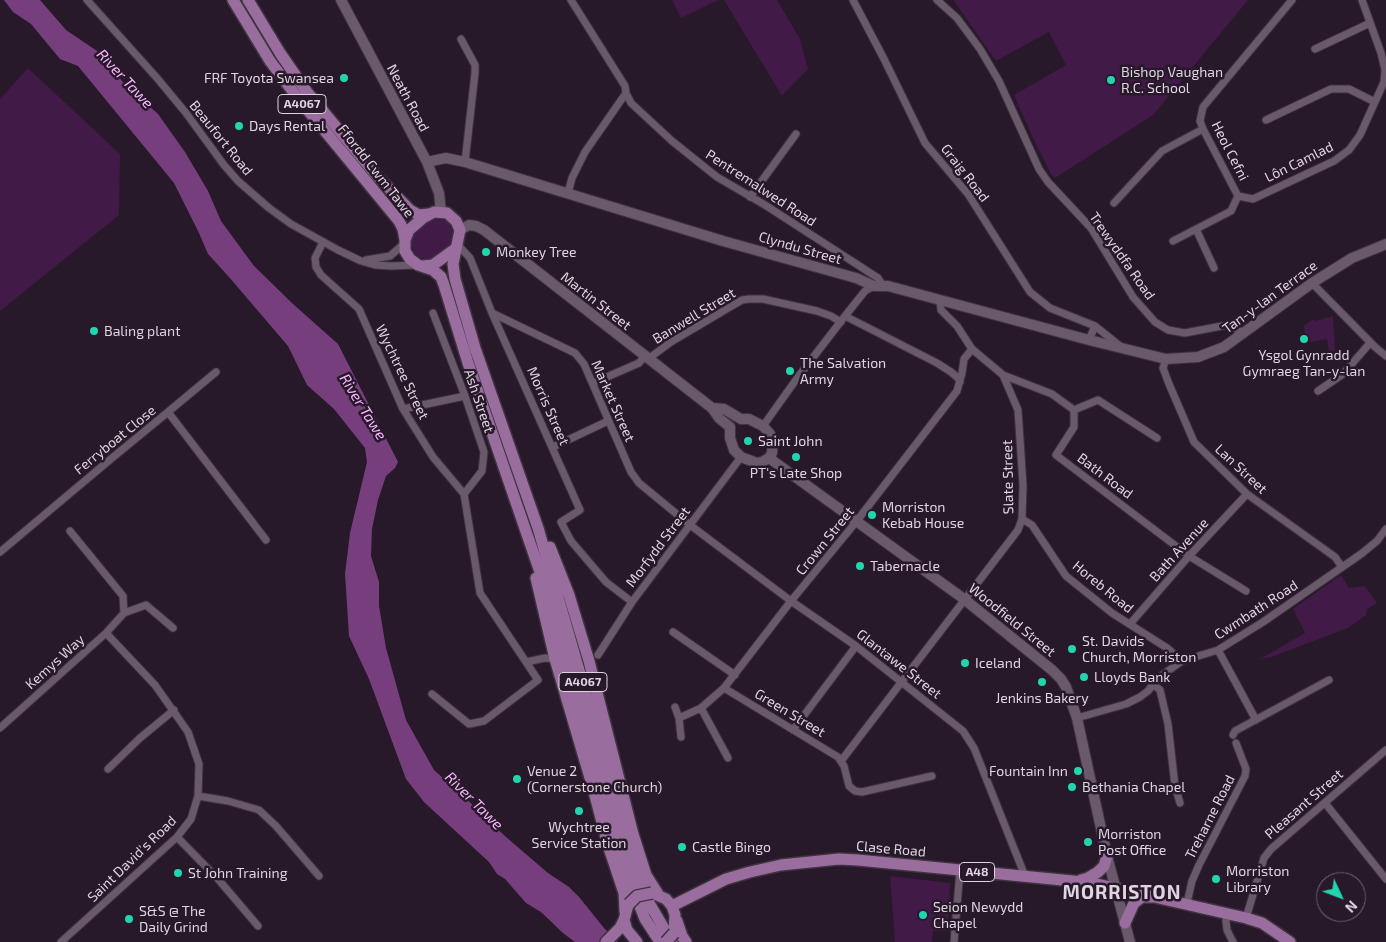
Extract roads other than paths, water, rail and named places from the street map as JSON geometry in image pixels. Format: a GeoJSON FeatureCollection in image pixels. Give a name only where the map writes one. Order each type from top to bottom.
{"type":"FeatureCollection","features":[{"type":"Feature","properties":{"kind":"main road","name":"Ffordd Cwm Tawe"},"geometry":{"type":"LineString","coordinates":[[233,0],[270,61],[291,90],[399,221],[403,229],[405,241]]}},
{"type":"Feature","properties":{"kind":"main road","name":"Ffordd Cwm Tawe"},"geometry":{"type":"LineString","coordinates":[[248,0],[280,53],[307,92],[378,177],[410,210],[419,215],[435,213]]}},
{"type":"Feature","properties":{"kind":"main road","name":"Neath Road"},"geometry":{"type":"LineString","coordinates":[[341,0],[427,162],[439,193],[435,213]]}},
{"type":"Feature","properties":{"kind":"main road","name":"Clyndu Street"},"geometry":{"type":"LineString","coordinates":[[427,162],[446,158],[466,162],[723,241],[879,286],[1166,359]]}},
{"type":"Feature","properties":{"kind":"main road"},"geometry":{"type":"LineString","coordinates":[[435,213],[447,213],[452,217],[460,230],[456,246],[433,264],[421,265],[408,256],[405,251],[405,241],[409,230],[435,213]]}},
{"type":"Feature","properties":{"kind":"main road","name":"Martin Street"},"geometry":{"type":"LineString","coordinates":[[460,230],[469,225],[484,230],[712,408]]}},
{"type":"Feature","properties":{"kind":"main road","name":"Tan-y-lan Terrace"},"geometry":{"type":"LineString","coordinates":[[1166,359],[1198,357],[1224,347],[1312,283],[1352,258],[1386,244]]}},
{"type":"Feature","properties":{"kind":"main road","name":"A4067"},"geometry":{"type":"LineString","coordinates":[[456,246],[453,264],[454,279],[475,348],[538,528],[598,734],[632,860],[645,896],[671,939]]}},
{"type":"Feature","properties":{"kind":"main road","name":"A4067"},"geometry":{"type":"LineString","coordinates":[[421,265],[433,270],[441,277],[444,285],[468,363],[551,604],[622,864],[645,919],[660,942]]}},
{"type":"Feature","properties":{"kind":"main road"},"geometry":{"type":"LineString","coordinates":[[712,408],[724,409],[741,419],[749,419],[763,426],[770,434],[773,443],[772,453],[762,462],[741,457],[734,450],[730,438],[730,427]]}},
{"type":"Feature","properties":{"kind":"main road"},"geometry":{"type":"LineString","coordinates":[[712,408],[719,418],[730,427]]}},
{"type":"Feature","properties":{"kind":"main road"},"geometry":{"type":"LineString","coordinates":[[730,427],[741,419]]}},
{"type":"Feature","properties":{"kind":"main road","name":"Woodfield Street"},"geometry":{"type":"LineString","coordinates":[[768,458],[964,599],[1061,679],[1070,696],[1077,718],[1107,856],[1130,942]]}},
{"type":"Feature","properties":{"kind":"main road"},"geometry":{"type":"LineString","coordinates":[[538,528],[556,560],[569,595],[589,661],[633,834],[646,875],[655,894]]}},
{"type":"Feature","properties":{"kind":"main road"},"geometry":{"type":"LineString","coordinates":[[526,529],[555,659],[608,846],[624,893],[627,930],[636,942]]}},
{"type":"Feature","properties":{"kind":"main road"},"geometry":{"type":"LineString","coordinates":[[1076,881],[1088,878],[1098,872],[1104,866],[1107,856]]}},
{"type":"Feature","properties":{"kind":"main road","name":"Clase Road"},"geometry":{"type":"LineString","coordinates":[[673,911],[726,879],[781,865],[839,859],[1076,881],[1115,887]]}},
{"type":"Feature","properties":{"kind":"main road","name":"A48"},"geometry":{"type":"LineString","coordinates":[[1115,887],[1227,912],[1262,923],[1290,942]]}},
{"type":"Feature","properties":{"kind":"main road"},"geometry":{"type":"LineString","coordinates":[[609,939],[637,896],[655,894],[666,899],[686,942]]}},
{"type":"Feature","properties":{"kind":"main road"},"geometry":{"type":"LineString","coordinates":[[1125,923],[1134,903],[1142,897],[1156,896]]}},
{"type":"Feature","properties":{"kind":"main road"},"geometry":{"type":"LineString","coordinates":[[671,939],[676,925],[673,911]]}},
{"type":"Feature","properties":{"kind":"street","name":"Beaufort Road"},"geometry":{"type":"LineString","coordinates":[[87,0],[157,78],[186,113],[214,153],[238,180],[269,208],[291,224],[361,261],[375,265],[421,265]]}},
{"type":"Feature","properties":{"kind":"street","name":"Pentremalwed Road"},"geometry":{"type":"LineString","coordinates":[[571,0],[626,86],[626,93],[632,103],[672,141],[718,178],[765,205],[878,278],[879,286]]}},
{"type":"Feature","properties":{"kind":"street","name":"Graig Road"},"geometry":{"type":"LineString","coordinates":[[854,0],[925,143],[968,194],[1030,292],[1050,308],[1094,326],[1125,349]]}},
{"type":"Feature","properties":{"kind":"street","name":"Trewyddfa Road"},"geometry":{"type":"LineString","coordinates":[[938,0],[957,18],[980,49],[999,81],[1039,169],[1048,182],[1091,228],[1133,297],[1155,322],[1168,330],[1185,333],[1228,325],[1244,333]]}},
{"type":"Feature","properties":{"kind":"street","name":"Heol Cefni"},"geometry":{"type":"LineString","coordinates":[[1238,196],[1203,129],[1200,121],[1203,107],[1292,0]]}},
{"type":"Feature","properties":{"kind":"street","name":"Lôn Camlad"},"geometry":{"type":"LineString","coordinates":[[1238,196],[1252,198],[1334,161],[1350,150],[1360,135],[1384,82],[1385,70],[1384,53],[1362,0]]}},
{"type":"Feature","properties":{"kind":"street"},"geometry":{"type":"LineString","coordinates":[[1315,49],[1370,23]]}},
{"type":"Feature","properties":{"kind":"street"},"geometry":{"type":"LineString","coordinates":[[461,39],[475,65],[466,162]]}},
{"type":"Feature","properties":{"kind":"street"},"geometry":{"type":"LineString","coordinates":[[1266,120],[1331,89],[1348,89],[1375,102]]}},
{"type":"Feature","properties":{"kind":"street"},"geometry":{"type":"LineString","coordinates":[[568,193],[572,178],[585,152],[626,93]]}},
{"type":"Feature","properties":{"kind":"street"},"geometry":{"type":"LineString","coordinates":[[1114,203],[1162,151],[1203,129]]}},
{"type":"Feature","properties":{"kind":"street"},"geometry":{"type":"LineString","coordinates":[[750,197],[796,134]]}},
{"type":"Feature","properties":{"kind":"street"},"geometry":{"type":"LineString","coordinates":[[1173,241],[1231,210],[1238,196]]}},
{"type":"Feature","properties":{"kind":"street"},"geometry":{"type":"LineString","coordinates":[[1196,229],[1214,268]]}},
{"type":"Feature","properties":{"kind":"street"},"geometry":{"type":"LineString","coordinates":[[361,261],[390,256],[405,241]]}},
{"type":"Feature","properties":{"kind":"street","name":"Wychtree Street"},"geometry":{"type":"LineString","coordinates":[[323,242],[315,258],[316,267],[320,275],[359,309],[403,409],[433,457],[464,494]]}},
{"type":"Feature","properties":{"kind":"street"},"geometry":{"type":"LineString","coordinates":[[456,246],[470,258],[492,313]]}},
{"type":"Feature","properties":{"kind":"street"},"geometry":{"type":"LineString","coordinates":[[1312,283],[1370,343],[1386,356]]}},
{"type":"Feature","properties":{"kind":"street"},"geometry":{"type":"LineString","coordinates":[[763,426],[798,377],[866,291],[879,286]]}},
{"type":"Feature","properties":{"kind":"street","name":"Banwell Street"},"geometry":{"type":"LineString","coordinates":[[593,383],[639,363],[742,300],[749,299],[763,299],[843,319],[936,363],[951,372],[960,382]]}},
{"type":"Feature","properties":{"kind":"street"},"geometry":{"type":"LineString","coordinates":[[940,300],[941,310],[956,326],[972,349],[1002,375],[1052,394],[1074,410],[1098,400],[1157,438]]}},
{"type":"Feature","properties":{"kind":"street","name":"Ash Street"},"geometry":{"type":"LineString","coordinates":[[433,313],[466,396],[484,452],[482,471],[464,494]]}},
{"type":"Feature","properties":{"kind":"street","name":"Market Street"},"geometry":{"type":"LineString","coordinates":[[492,313],[575,353],[584,364],[593,383],[631,472],[639,483],[690,525]]}},
{"type":"Feature","properties":{"kind":"street","name":"Morris Street"},"geometry":{"type":"LineString","coordinates":[[492,313],[580,510],[561,522],[571,541],[606,582],[632,602]]}},
{"type":"Feature","properties":{"kind":"street"},"geometry":{"type":"LineString","coordinates":[[1089,340],[1094,326]]}},
{"type":"Feature","properties":{"kind":"street"},"geometry":{"type":"LineString","coordinates":[[1318,391],[1343,374],[1370,343]]}},
{"type":"Feature","properties":{"kind":"street","name":"Crown Street"},"geometry":{"type":"LineString","coordinates":[[679,718],[702,708],[735,675],[957,391],[964,359],[972,349]]}},
{"type":"Feature","properties":{"kind":"street","name":"Lan Street"},"geometry":{"type":"LineString","coordinates":[[1166,359],[1163,368],[1194,442],[1247,494],[1335,557],[1342,567]]}},
{"type":"Feature","properties":{"kind":"street"},"geometry":{"type":"LineString","coordinates":[[168,412],[216,372]]}},
{"type":"Feature","properties":{"kind":"street","name":"Slate Street"},"geometry":{"type":"LineString","coordinates":[[841,761],[1018,530],[1022,520],[1023,485],[1018,410],[1002,375]]}},
{"type":"Feature","properties":{"kind":"street"},"geometry":{"type":"LineString","coordinates":[[403,409],[466,396]]}},
{"type":"Feature","properties":{"kind":"street","name":"Bath Road"},"geometry":{"type":"LineString","coordinates":[[1074,410],[1074,427],[1056,455],[1189,556],[1246,591]]}},
{"type":"Feature","properties":{"kind":"street","name":"Ferryboat Close"},"geometry":{"type":"LineString","coordinates":[[0,552],[168,412],[266,540]]}},
{"type":"Feature","properties":{"kind":"street"},"geometry":{"type":"LineString","coordinates":[[553,447],[608,421]]}},
{"type":"Feature","properties":{"kind":"street","name":"Morfydd Street"},"geometry":{"type":"LineString","coordinates":[[598,655],[632,602],[741,457]]}},
{"type":"Feature","properties":{"kind":"street"},"geometry":{"type":"LineString","coordinates":[[432,694],[469,724],[484,721],[538,680],[480,593],[464,494]]}},
{"type":"Feature","properties":{"kind":"street","name":"Bath Avenue"},"geometry":{"type":"LineString","coordinates":[[1130,624],[1189,556],[1247,494]]}},
{"type":"Feature","properties":{"kind":"street","name":"Horeb Road"},"geometry":{"type":"LineString","coordinates":[[1022,520],[1032,525],[1066,576],[1112,613],[1167,648],[1182,661]]}},
{"type":"Feature","properties":{"kind":"street","name":"Glantawe Street"},"geometry":{"type":"LineString","coordinates":[[690,525],[791,601],[856,646],[970,739],[1025,876]]}},
{"type":"Feature","properties":{"kind":"street","name":"Cwmbath Road"},"geometry":{"type":"LineString","coordinates":[[1077,718],[1126,704],[1140,697],[1154,685],[1158,678],[1182,661],[1218,650],[1263,622],[1362,554],[1378,541],[1386,529]]}},
{"type":"Feature","properties":{"kind":"street"},"geometry":{"type":"LineString","coordinates":[[70,531],[123,596],[124,613],[146,604],[173,628]]}},
{"type":"Feature","properties":{"kind":"street","name":"Kemys Way"},"geometry":{"type":"LineString","coordinates":[[0,728],[106,633],[124,613]]}},
{"type":"Feature","properties":{"kind":"street"},"geometry":{"type":"LineString","coordinates":[[674,632],[735,675]]}},
{"type":"Feature","properties":{"kind":"street","name":"Saint David's Road"},"geometry":{"type":"LineString","coordinates":[[61,942],[177,837],[191,819],[198,796],[199,764],[188,732],[155,685],[106,633]]}},
{"type":"Feature","properties":{"kind":"street"},"geometry":{"type":"LineString","coordinates":[[793,730],[856,646]]}},
{"type":"Feature","properties":{"kind":"street"},"geometry":{"type":"LineString","coordinates":[[1218,650],[1256,720]]}},
{"type":"Feature","properties":{"kind":"street"},"geometry":{"type":"LineString","coordinates":[[526,662],[545,658],[555,659]]}},
{"type":"Feature","properties":{"kind":"street"},"geometry":{"type":"LineString","coordinates":[[1233,735],[1235,731],[1328,680]]}},
{"type":"Feature","properties":{"kind":"street"},"geometry":{"type":"LineString","coordinates":[[1154,685],[1160,690],[1168,724],[1175,786],[1180,804]]}},
{"type":"Feature","properties":{"kind":"street","name":"Green Street"},"geometry":{"type":"LineString","coordinates":[[724,688],[838,757],[841,761]]}},
{"type":"Feature","properties":{"kind":"street"},"geometry":{"type":"LineString","coordinates":[[675,706],[679,718],[681,737]]}},
{"type":"Feature","properties":{"kind":"street"},"geometry":{"type":"LineString","coordinates":[[702,708],[728,758]]}},
{"type":"Feature","properties":{"kind":"street"},"geometry":{"type":"LineString","coordinates":[[108,770],[140,738],[174,710]]}},
{"type":"Feature","properties":{"kind":"street","name":"Treharne Road"},"geometry":{"type":"LineString","coordinates":[[1187,903],[1192,881],[1199,864],[1246,776],[1246,769],[1236,743]]}},
{"type":"Feature","properties":{"kind":"street","name":"Pleasant Street"},"geometry":{"type":"LineString","coordinates":[[1246,918],[1264,858],[1271,849],[1386,750]]}},
{"type":"Feature","properties":{"kind":"street"},"geometry":{"type":"LineString","coordinates":[[841,761],[849,786],[855,791],[862,792],[932,776]]}},
{"type":"Feature","properties":{"kind":"street"},"geometry":{"type":"LineString","coordinates":[[198,796],[228,801],[258,810],[276,826],[319,876]]}},
{"type":"Feature","properties":{"kind":"street"},"geometry":{"type":"LineString","coordinates":[[1325,803],[1386,879]]}},
{"type":"Feature","properties":{"kind":"street"},"geometry":{"type":"LineString","coordinates":[[177,837],[218,879],[258,926]]}},
{"type":"Feature","properties":{"kind":"street"},"geometry":{"type":"LineString","coordinates":[[954,942],[960,870]]}},
{"type":"Feature","properties":{"kind":"street"},"geometry":{"type":"LineString","coordinates":[[1227,912],[1227,930],[1233,942]]}},
{"type":"Feature","properties":{"kind":"water","name":"River Tawe"},"geometry":{"type":"Polygon","coordinates":[[[4,0],[40,0],[66,30],[106,57],[121,80],[158,114],[185,152],[208,191],[221,221],[254,266],[338,344],[398,462],[395,468],[386,476],[378,500],[372,529],[371,556],[379,582],[379,606],[386,648],[406,720],[434,770],[474,806],[476,812],[481,816],[486,812],[489,814],[488,820],[506,837],[548,873],[569,887],[618,942],[575,942],[563,933],[541,912],[526,903],[505,879],[497,874],[489,862],[424,802],[406,779],[369,679],[349,636],[345,574],[350,533],[367,462],[365,448],[334,409],[307,385],[288,346],[208,254],[174,183],[78,66],[60,59],[31,24],[13,12],[4,0]]]}},
{"type":"Feature","properties":{"kind":"place","name":"FRF Toyota Swansea"},"geometry":{"type":"Point","coordinates":[344,78]}},
{"type":"Feature","properties":{"kind":"place","name":"Bishop Vaughan R.C. School"},"geometry":{"type":"Point","coordinates":[1111,80]}},
{"type":"Feature","properties":{"kind":"place","name":"Days Rental"},"geometry":{"type":"Point","coordinates":[239,126]}},
{"type":"Feature","properties":{"kind":"place","name":"Monkey Tree"},"geometry":{"type":"Point","coordinates":[486,252]}},
{"type":"Feature","properties":{"kind":"place","name":"Baling plant"},"geometry":{"type":"Point","coordinates":[94,331]}},
{"type":"Feature","properties":{"kind":"place","name":"Ysgol Gynradd Gymraeg Tan-y-lan"},"geometry":{"type":"Point","coordinates":[1304,339]}},
{"type":"Feature","properties":{"kind":"place","name":"The Salvation Army"},"geometry":{"type":"Point","coordinates":[790,371]}},
{"type":"Feature","properties":{"kind":"place","name":"Saint John"},"geometry":{"type":"Point","coordinates":[748,441]}},
{"type":"Feature","properties":{"kind":"place","name":"PT's Late Shop"},"geometry":{"type":"Point","coordinates":[796,457]}},
{"type":"Feature","properties":{"kind":"place","name":"Morriston Kebab House"},"geometry":{"type":"Point","coordinates":[872,515]}},
{"type":"Feature","properties":{"kind":"place","name":"Tabernacle"},"geometry":{"type":"Point","coordinates":[860,566]}},
{"type":"Feature","properties":{"kind":"place","name":"St. Davids Church, Morriston"},"geometry":{"type":"Point","coordinates":[1072,649]}},
{"type":"Feature","properties":{"kind":"place","name":"Iceland"},"geometry":{"type":"Point","coordinates":[965,663]}},
{"type":"Feature","properties":{"kind":"place","name":"Lloyds Bank"},"geometry":{"type":"Point","coordinates":[1084,677]}},
{"type":"Feature","properties":{"kind":"place","name":"Jenkins Bakery"},"geometry":{"type":"Point","coordinates":[1042,682]}},
{"type":"Feature","properties":{"kind":"place","name":"Fountain Inn"},"geometry":{"type":"Point","coordinates":[1078,771]}},
{"type":"Feature","properties":{"kind":"place","name":"Venue 2 (Cornerstone Church)"},"geometry":{"type":"Point","coordinates":[517,779]}},
{"type":"Feature","properties":{"kind":"place","name":"Bethania Chapel"},"geometry":{"type":"Point","coordinates":[1072,787]}},
{"type":"Feature","properties":{"kind":"place","name":"Wychtree Service Station"},"geometry":{"type":"Point","coordinates":[579,811]}},
{"type":"Feature","properties":{"kind":"place","name":"Morriston Post Office"},"geometry":{"type":"Point","coordinates":[1088,842]}},
{"type":"Feature","properties":{"kind":"place","name":"Castle Bingo"},"geometry":{"type":"Point","coordinates":[682,847]}},
{"type":"Feature","properties":{"kind":"place","name":"St John Training"},"geometry":{"type":"Point","coordinates":[178,873]}},
{"type":"Feature","properties":{"kind":"place","name":"Morriston Library"},"geometry":{"type":"Point","coordinates":[1216,879]}},
{"type":"Feature","properties":{"kind":"place","name":"Seion Newydd Chapel"},"geometry":{"type":"Point","coordinates":[923,915]}},
{"type":"Feature","properties":{"kind":"place","name":"S&S @ The Daily Grind"},"geometry":{"type":"Point","coordinates":[129,919]}},
{"type":"Feature","properties":{"kind":"district","name":"MORRISTON"},"geometry":{"type":"Point","coordinates":[1122,893]}}]}
